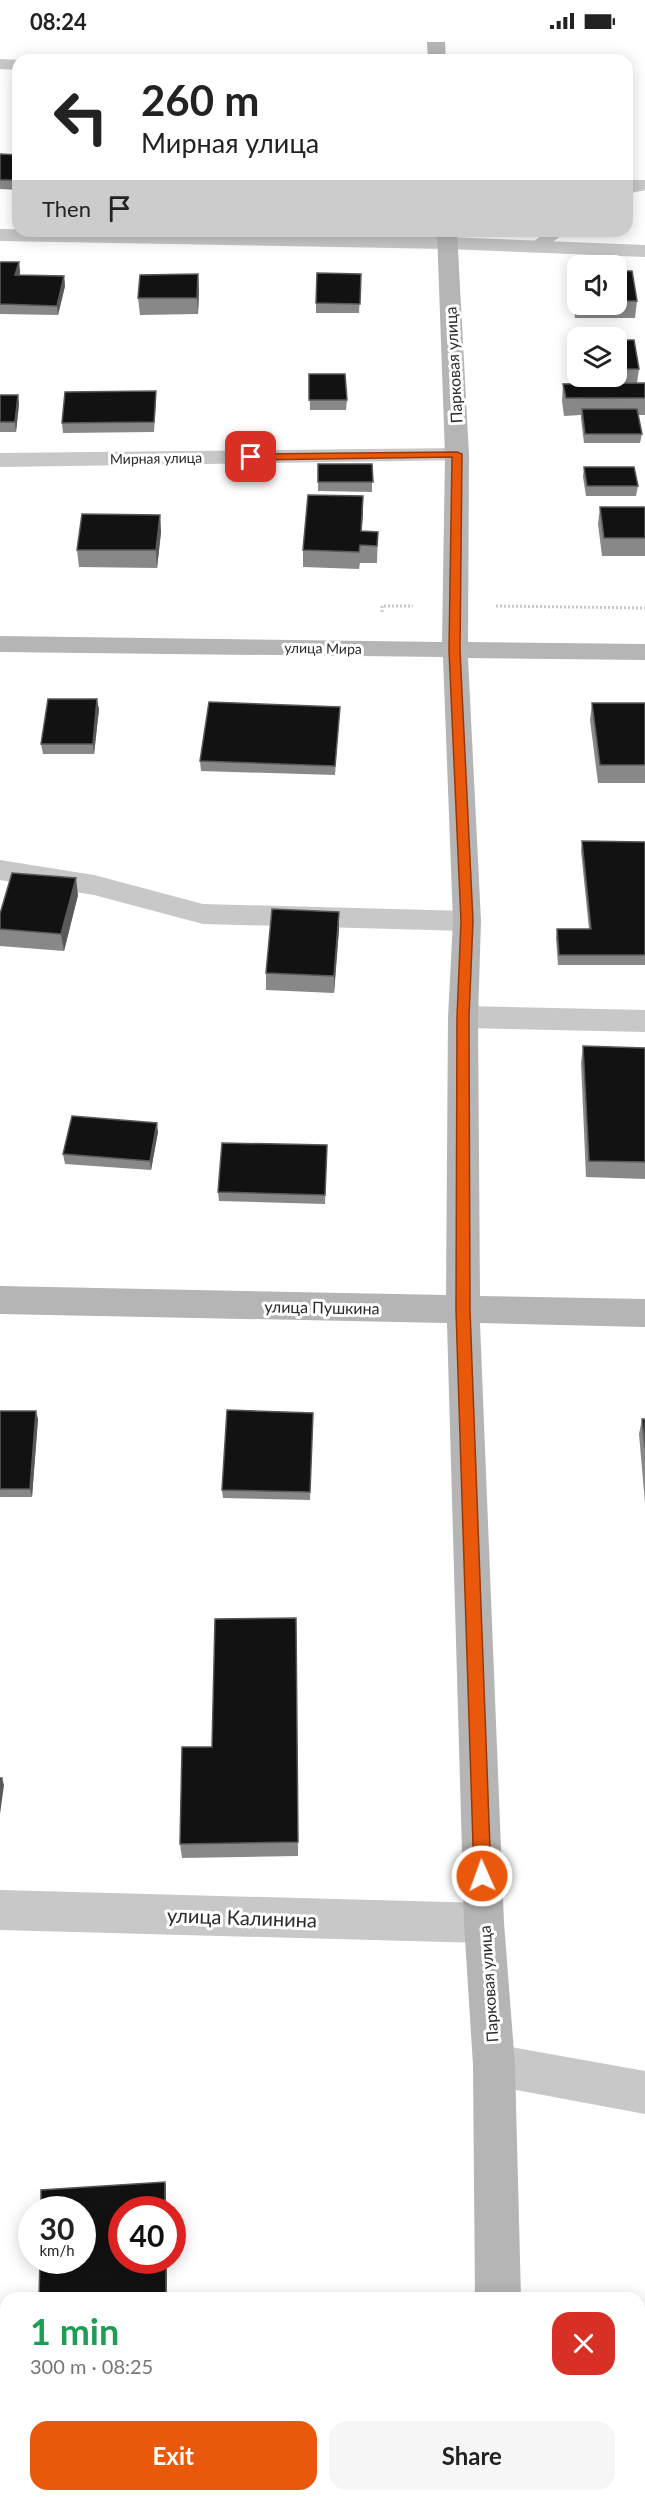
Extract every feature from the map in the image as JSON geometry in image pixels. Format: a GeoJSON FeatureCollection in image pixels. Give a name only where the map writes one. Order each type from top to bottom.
{"type":"FeatureCollection","features":[{"type":"Feature","properties":{"kind":"street"},"geometry":{"type":"LineString","coordinates":[[447,237],[535,246],[645,250]]}},
{"type":"Feature","properties":{"kind":"street","name":"Парковая улица"},"geometry":{"type":"LineString","coordinates":[[447,237],[457,454],[455,650],[467,921],[463,1017],[463,1310],[484,1923],[494,2065],[498,2292]]}},
{"type":"Feature","properties":{"kind":"street","name":"Мирная улица"},"geometry":{"type":"LineString","coordinates":[[0,460],[457,454]]}},
{"type":"Feature","properties":{"kind":"street","name":"улица Мира"},"geometry":{"type":"LineString","coordinates":[[0,644],[645,652]]}},
{"type":"Feature","properties":{"kind":"street"},"geometry":{"type":"LineString","coordinates":[[0,870],[94,885],[203,914],[467,921]]}},
{"type":"Feature","properties":{"kind":"street"},"geometry":{"type":"LineString","coordinates":[[463,1017],[645,1021]]}},
{"type":"Feature","properties":{"kind":"street","name":"улица Пушкина"},"geometry":{"type":"LineString","coordinates":[[0,1300],[645,1313]]}},
{"type":"Feature","properties":{"kind":"street","name":"улица Калинина"},"geometry":{"type":"LineString","coordinates":[[0,1910],[484,1923]]}},
{"type":"Feature","properties":{"kind":"street"},"geometry":{"type":"LineString","coordinates":[[494,2065],[645,2092]]}},
{"type":"Feature","properties":{"kind":"lane"},"geometry":{"type":"LineString","coordinates":[[535,246],[550,237]]}},
{"type":"Feature","properties":{"kind":"path"},"geometry":{"type":"LineString","coordinates":[[455,606],[645,608]]}},
{"type":"Feature","properties":{"kind":"building"},"geometry":{"type":"Polygon","coordinates":[[[0,154],[12,155],[12,180],[0,180],[0,154]]]}},
{"type":"Feature","properties":{"kind":"building"},"geometry":{"type":"Polygon","coordinates":[[[0,262],[19,262],[15,275],[64,276],[57,306],[0,304],[0,262]]]}},
{"type":"Feature","properties":{"kind":"building"},"geometry":{"type":"Polygon","coordinates":[[[627,271],[632,271],[637,301],[627,301],[627,271]]]}},
{"type":"Feature","properties":{"kind":"building"},"geometry":{"type":"Polygon","coordinates":[[[317,273],[361,274],[360,304],[316,303],[317,273]]]}},
{"type":"Feature","properties":{"kind":"building"},"geometry":{"type":"Polygon","coordinates":[[[198,274],[197,298],[138,298],[140,275],[198,274]]]}},
{"type":"Feature","properties":{"kind":"building"},"geometry":{"type":"Polygon","coordinates":[[[627,340],[634,340],[639,369],[627,369],[627,340]]]}},
{"type":"Feature","properties":{"kind":"building"},"geometry":{"type":"Polygon","coordinates":[[[309,374],[345,374],[347,400],[309,400],[309,374]]]}},
{"type":"Feature","properties":{"kind":"building"},"geometry":{"type":"Polygon","coordinates":[[[627,383],[645,383],[645,398],[566,398],[563,384],[567,384],[567,387],[627,387],[627,383]]]}},
{"type":"Feature","properties":{"kind":"building"},"geometry":{"type":"Polygon","coordinates":[[[156,391],[154,422],[62,423],[65,392],[156,391]]]}},
{"type":"Feature","properties":{"kind":"building"},"geometry":{"type":"Polygon","coordinates":[[[0,395],[18,395],[15,422],[0,422],[0,395]]]}},
{"type":"Feature","properties":{"kind":"building"},"geometry":{"type":"Polygon","coordinates":[[[582,409],[637,409],[642,434],[585,434],[582,409]]]}},
{"type":"Feature","properties":{"kind":"building"},"geometry":{"type":"Polygon","coordinates":[[[318,464],[372,464],[373,482],[318,482],[318,464]]]}},
{"type":"Feature","properties":{"kind":"building"},"geometry":{"type":"Polygon","coordinates":[[[584,467],[634,467],[638,486],[587,486],[584,467]]]}},
{"type":"Feature","properties":{"kind":"building"},"geometry":{"type":"Polygon","coordinates":[[[308,495],[363,496],[361,531],[378,532],[377,546],[360,545],[359,552],[303,550],[308,495]]]}},
{"type":"Feature","properties":{"kind":"building"},"geometry":{"type":"Polygon","coordinates":[[[600,507],[645,507],[645,538],[604,538],[600,507]]]}},
{"type":"Feature","properties":{"kind":"building"},"geometry":{"type":"Polygon","coordinates":[[[82,514],[160,515],[156,550],[77,550],[82,514]]]}},
{"type":"Feature","properties":{"kind":"building"},"geometry":{"type":"Polygon","coordinates":[[[48,699],[97,699],[93,744],[41,744],[48,699]]]}},
{"type":"Feature","properties":{"kind":"building"},"geometry":{"type":"Polygon","coordinates":[[[209,702],[340,707],[335,766],[200,761],[209,702]]]}},
{"type":"Feature","properties":{"kind":"building"},"geometry":{"type":"Polygon","coordinates":[[[592,703],[645,703],[645,765],[600,765],[592,703]]]}},
{"type":"Feature","properties":{"kind":"building"},"geometry":{"type":"Polygon","coordinates":[[[582,841],[645,842],[645,955],[559,955],[557,929],[591,929],[582,841]]]}},
{"type":"Feature","properties":{"kind":"building"},"geometry":{"type":"Polygon","coordinates":[[[12,873],[76,878],[61,934],[0,929],[0,914],[12,873]]]}},
{"type":"Feature","properties":{"kind":"building"},"geometry":{"type":"Polygon","coordinates":[[[272,909],[339,912],[334,976],[266,973],[272,909]]]}},
{"type":"Feature","properties":{"kind":"building"},"geometry":{"type":"Polygon","coordinates":[[[583,1046],[645,1048],[645,1162],[589,1161],[583,1046]]]}},
{"type":"Feature","properties":{"kind":"building"},"geometry":{"type":"Polygon","coordinates":[[[72,1116],[157,1123],[150,1161],[63,1154],[72,1116]]]}},
{"type":"Feature","properties":{"kind":"building"},"geometry":{"type":"Polygon","coordinates":[[[222,1143],[327,1145],[325,1195],[218,1192],[222,1143]]]}},
{"type":"Feature","properties":{"kind":"building"},"geometry":{"type":"Polygon","coordinates":[[[227,1410],[313,1413],[310,1492],[222,1490],[227,1410]]]}},
{"type":"Feature","properties":{"kind":"building"},"geometry":{"type":"Polygon","coordinates":[[[0,1411],[36,1411],[30,1489],[0,1489],[0,1411]]]}},
{"type":"Feature","properties":{"kind":"building"},"geometry":{"type":"Polygon","coordinates":[[[642,1419],[645,1419],[645,1448],[642,1419]]]}},
{"type":"Feature","properties":{"kind":"building"},"geometry":{"type":"Polygon","coordinates":[[[296,1618],[298,1842],[180,1844],[182,1747],[212,1747],[215,1619],[296,1618]]]}},
{"type":"Feature","properties":{"kind":"building"},"geometry":{"type":"Polygon","coordinates":[[[165,2182],[165,2196],[108,2196],[108,2274],[166,2274],[166,2292],[39,2292],[40,2274],[96,2274],[96,2196],[41,2196],[41,2190],[165,2182]]]}},
{"type":"Feature","properties":{"kind":"route"},"geometry":{"type":"LineString","coordinates":[[251,457],[457,454],[455,650],[467,921],[463,1017],[463,1310],[482,1876]]}}]}
